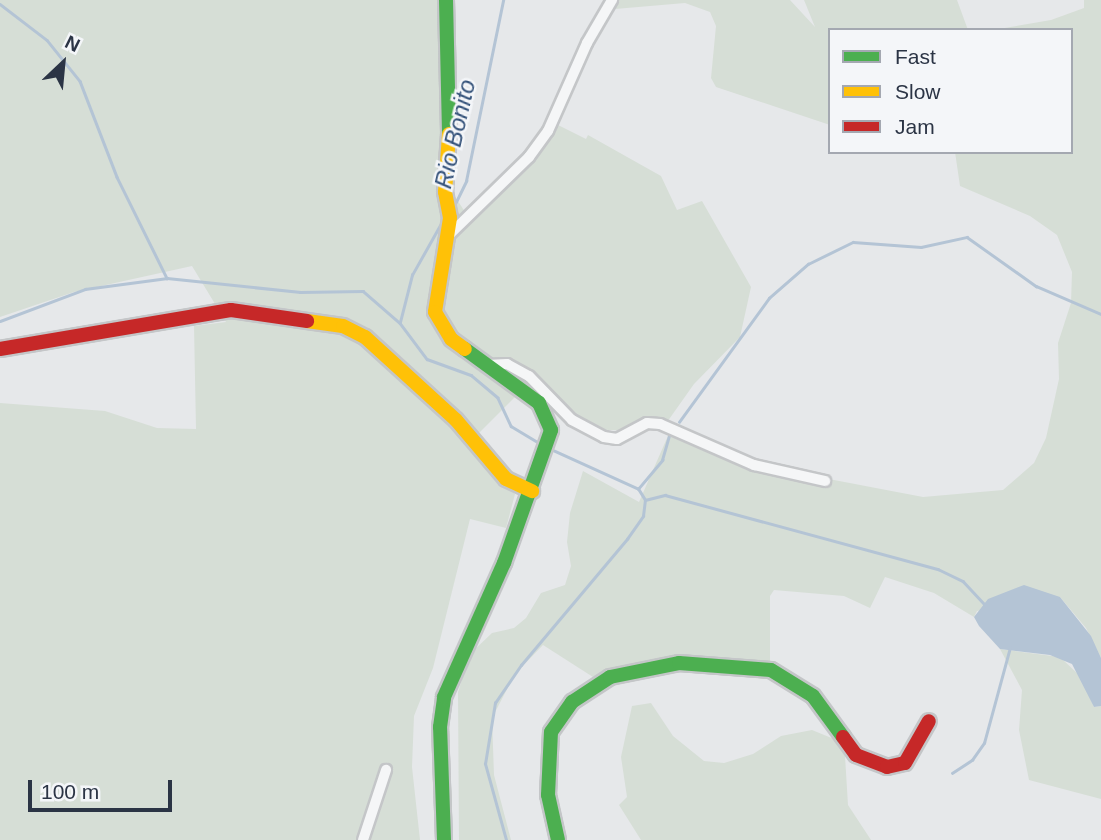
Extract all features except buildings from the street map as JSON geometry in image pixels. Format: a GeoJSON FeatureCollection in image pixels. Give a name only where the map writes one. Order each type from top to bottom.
{"type":"FeatureCollection","features":[{"type":"Feature","properties":{"kind":"street"},"geometry":{"type":"LineString","coordinates":[[443,840],[440,726],[444,697],[546,456],[550,421],[539,403],[451,339],[435,312],[435,290],[448,236],[449,214],[451,95],[446,0]]}},
{"type":"Feature","properties":{"kind":"street"},"geometry":{"type":"LineString","coordinates":[[448,236],[529,157],[548,131],[587,43],[612,0]]}},
{"type":"Feature","properties":{"kind":"street"},"geometry":{"type":"LineString","coordinates":[[0,349],[231,310],[343,326],[365,337],[456,420],[506,479],[532,491]]}},
{"type":"Feature","properties":{"kind":"street"},"geometry":{"type":"LineString","coordinates":[[487,365],[507,364],[529,376],[572,420],[604,437],[617,439],[647,424],[660,424],[754,466],[825,481]]}},
{"type":"Feature","properties":{"kind":"street"},"geometry":{"type":"LineString","coordinates":[[558,840],[548,795],[551,732],[572,702],[610,677],[687,663],[771,670],[813,696],[850,749],[863,760],[887,767],[905,762],[929,721]]}},
{"type":"Feature","properties":{"kind":"street"},"geometry":{"type":"LineString","coordinates":[[363,840],[386,769]]}},
{"type":"Feature","properties":{"kind":"shaded area"},"geometry":{"type":"Polygon","coordinates":[[[0,0],[444,0],[452,192],[467,215],[556,124],[586,139],[588,135],[661,176],[677,210],[702,201],[751,287],[740,337],[694,384],[665,425],[631,431],[588,429],[570,423],[524,388],[479,433],[503,461],[509,489],[515,494],[506,528],[470,519],[433,668],[414,716],[412,767],[420,840],[0,840],[0,403],[105,411],[157,428],[196,429],[194,326],[226,322],[192,266],[74,292],[0,317],[0,0]]]}},
{"type":"Feature","properties":{"kind":"shaded area"},"geometry":{"type":"Polygon","coordinates":[[[609,0],[790,0],[815,27],[804,0],[957,0],[967,28],[828,28],[828,124],[716,87],[711,78],[716,26],[710,12],[685,3],[615,9],[609,0]]]}},
{"type":"Feature","properties":{"kind":"shaded area"},"geometry":{"type":"Polygon","coordinates":[[[1084,0],[1101,0],[1101,658],[1086,628],[1060,597],[977,611],[974,617],[934,593],[885,577],[870,608],[844,596],[774,590],[770,596],[770,668],[732,660],[608,671],[593,677],[543,645],[515,674],[492,718],[494,775],[511,840],[459,840],[458,692],[470,654],[492,633],[514,628],[526,618],[541,593],[565,585],[571,566],[567,542],[570,513],[583,471],[639,502],[671,429],[792,472],[923,497],[1003,490],[1034,463],[1046,438],[1059,379],[1058,343],[1071,303],[1072,272],[1057,235],[1030,216],[960,186],[955,154],[1073,154],[1073,28],[1005,28],[1051,20],[1084,8],[1084,0]]]}},
{"type":"Feature","properties":{"kind":"shaded area"},"geometry":{"type":"Polygon","coordinates":[[[1000,649],[1060,657],[1080,676],[1094,707],[1101,706],[1101,799],[1029,780],[1019,730],[1022,690],[1000,649]]]}},
{"type":"Feature","properties":{"kind":"shaded area"},"geometry":{"type":"Polygon","coordinates":[[[651,703],[673,736],[704,761],[724,763],[753,754],[781,736],[812,730],[834,739],[845,756],[848,805],[871,840],[641,840],[619,805],[627,797],[621,757],[632,706],[651,703]]]}},
{"type":"Feature","properties":{"kind":"water"},"geometry":{"type":"Polygon","coordinates":[[[1024,585],[1060,597],[1091,636],[1101,658],[1101,706],[1094,707],[1072,664],[1050,655],[1000,649],[979,626],[974,617],[988,599],[1024,585]]]}},
{"type":"Feature","properties":{"kind":"waterway","name":"Rio Bonito"},"geometry":{"type":"LineString","coordinates":[[454,206],[466,181],[503,0]]}},
{"type":"Feature","properties":{"kind":"waterway"},"geometry":{"type":"LineString","coordinates":[[0,4],[47,40],[80,81],[117,177],[167,278]]}},
{"type":"Feature","properties":{"kind":"waterway","name":"Rio Bonito"},"geometry":{"type":"LineString","coordinates":[[400,322],[412,275],[443,220]]}},
{"type":"Feature","properties":{"kind":"waterway"},"geometry":{"type":"LineString","coordinates":[[679,422],[769,298],[808,264],[853,242],[921,247],[967,237],[1036,286],[1101,314]]}},
{"type":"Feature","properties":{"kind":"waterway"},"geometry":{"type":"LineString","coordinates":[[0,321],[85,289],[167,278],[300,292],[363,291],[400,323],[427,359],[471,375],[498,398],[511,426],[539,443]]}},
{"type":"Feature","properties":{"kind":"waterway"},"geometry":{"type":"LineString","coordinates":[[638,489],[662,460],[669,436]]}},
{"type":"Feature","properties":{"kind":"waterway","name":"Rio Bonito"},"geometry":{"type":"LineString","coordinates":[[506,840],[485,764],[495,703],[521,665],[627,539],[643,516],[645,500],[638,489],[554,451]]}},
{"type":"Feature","properties":{"kind":"waterway"},"geometry":{"type":"LineString","coordinates":[[645,500],[665,495],[938,569],[963,581],[985,605]]}},
{"type":"Feature","properties":{"kind":"waterway"},"geometry":{"type":"LineString","coordinates":[[952,773],[972,760],[984,743],[1010,647]]}},
{"type":"Feature","properties":{"kind":"traffic: fast"},"geometry":{"type":"LineString","coordinates":[[446,0],[449,134]]}},
{"type":"Feature","properties":{"kind":"traffic: fast"},"geometry":{"type":"LineString","coordinates":[[444,840],[440,727],[444,697],[504,563],[551,430],[539,403],[465,349]]}},
{"type":"Feature","properties":{"kind":"traffic: fast"},"geometry":{"type":"LineString","coordinates":[[558,840],[548,795],[551,732],[572,702],[610,677],[679,663],[771,670],[813,696],[843,737]]}},
{"type":"Feature","properties":{"kind":"traffic: slow"},"geometry":{"type":"LineString","coordinates":[[449,134],[445,192],[450,218],[435,312],[451,339],[465,349]]}},
{"type":"Feature","properties":{"kind":"traffic: slow"},"geometry":{"type":"LineString","coordinates":[[307,321],[343,326],[365,337],[456,420],[506,479],[532,491]]}},
{"type":"Feature","properties":{"kind":"traffic: jam"},"geometry":{"type":"LineString","coordinates":[[0,349],[231,310],[307,321]]}},
{"type":"Feature","properties":{"kind":"traffic: jam"},"geometry":{"type":"LineString","coordinates":[[843,737],[856,755],[887,767],[905,763],[929,721]]}}]}
